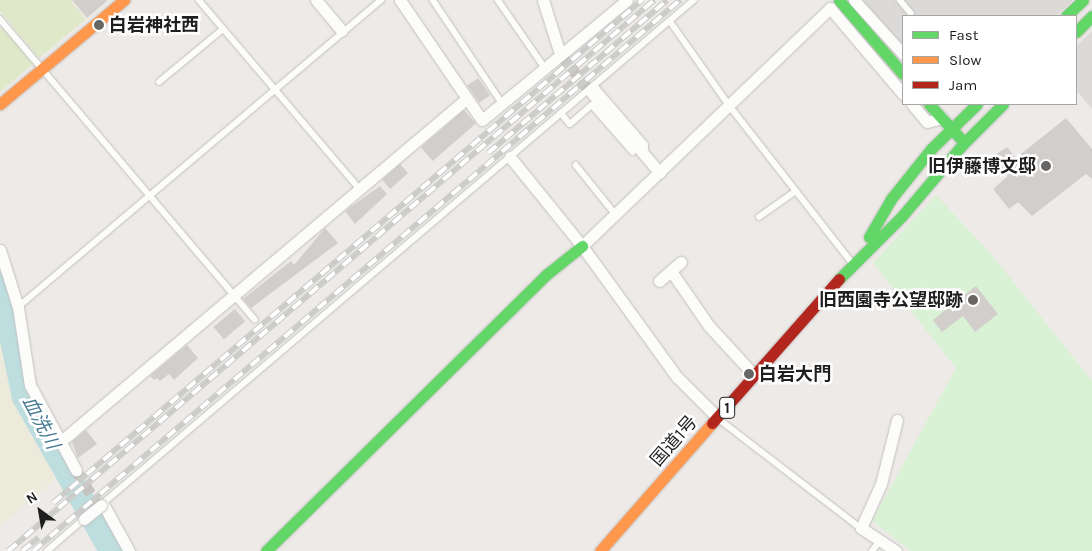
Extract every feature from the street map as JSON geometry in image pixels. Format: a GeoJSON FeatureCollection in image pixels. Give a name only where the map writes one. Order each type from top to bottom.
{"type":"FeatureCollection","features":[{"type":"Feature","properties":{"kind":"main road"},"geometry":{"type":"LineString","coordinates":[[0,104],[124,0]]}},
{"type":"Feature","properties":{"kind":"main road"},"geometry":{"type":"LineString","coordinates":[[1067,15],[1082,0]]}},
{"type":"Feature","properties":{"kind":"main road"},"geometry":{"type":"LineString","coordinates":[[831,3],[902,73]]}},
{"type":"Feature","properties":{"kind":"main road"},"geometry":{"type":"LineString","coordinates":[[1077,31],[1092,16]]}},
{"type":"Feature","properties":{"kind":"main road"},"geometry":{"type":"LineString","coordinates":[[930,105],[964,143]]}},
{"type":"Feature","properties":{"kind":"main road","name":"国道1号"},"geometry":{"type":"LineString","coordinates":[[853,264],[892,199],[950,128],[977,105]]}},
{"type":"Feature","properties":{"kind":"main road","name":"国道1号"},"geometry":{"type":"LineString","coordinates":[[600,551],[853,264],[902,216],[964,143],[1002,105]]}},
{"type":"Feature","properties":{"kind":"main road"},"geometry":{"type":"LineString","coordinates":[[266,551],[547,274],[582,246]]}},
{"type":"Feature","properties":{"kind":"street"},"geometry":{"type":"LineString","coordinates":[[316,0],[342,31]]}},
{"type":"Feature","properties":{"kind":"street"},"geometry":{"type":"LineString","coordinates":[[400,0],[482,120],[627,0]]}},
{"type":"Feature","properties":{"kind":"street"},"geometry":{"type":"LineString","coordinates":[[542,0],[560,54]]}},
{"type":"Feature","properties":{"kind":"street"},"geometry":{"type":"LineString","coordinates":[[854,0],[902,53]]}},
{"type":"Feature","properties":{"kind":"street"},"geometry":{"type":"LineString","coordinates":[[582,246],[660,173],[831,3],[902,93]]}},
{"type":"Feature","properties":{"kind":"street"},"geometry":{"type":"LineString","coordinates":[[593,88],[660,173]]}},
{"type":"Feature","properties":{"kind":"street"},"geometry":{"type":"LineString","coordinates":[[60,442],[358,188],[466,99]]}},
{"type":"Feature","properties":{"kind":"street"},"geometry":{"type":"LineString","coordinates":[[913,105],[927,122],[942,118]]}},
{"type":"Feature","properties":{"kind":"street"},"geometry":{"type":"LineString","coordinates":[[960,105],[968,112]]}},
{"type":"Feature","properties":{"kind":"street"},"geometry":{"type":"LineString","coordinates":[[633,152],[646,157]]}},
{"type":"Feature","properties":{"kind":"street"},"geometry":{"type":"LineString","coordinates":[[510,158],[582,246],[677,377],[718,418]]}},
{"type":"Feature","properties":{"kind":"street"},"geometry":{"type":"LineString","coordinates":[[0,250],[18,307],[30,385],[76,470]]}},
{"type":"Feature","properties":{"kind":"street"},"geometry":{"type":"LineString","coordinates":[[659,281],[681,262]]}},
{"type":"Feature","properties":{"kind":"street"},"geometry":{"type":"LineString","coordinates":[[671,271],[709,326],[755,376]]}},
{"type":"Feature","properties":{"kind":"street"},"geometry":{"type":"LineString","coordinates":[[896,551],[861,528],[881,484],[897,420]]}},
{"type":"Feature","properties":{"kind":"street"},"geometry":{"type":"LineString","coordinates":[[84,519],[102,506],[127,551]]}},
{"type":"Feature","properties":{"kind":"lane"},"geometry":{"type":"LineString","coordinates":[[199,0],[358,188]]}},
{"type":"Feature","properties":{"kind":"lane"},"geometry":{"type":"LineString","coordinates":[[18,307],[342,31],[381,0]]}},
{"type":"Feature","properties":{"kind":"lane"},"geometry":{"type":"LineString","coordinates":[[433,0],[503,104]]}},
{"type":"Feature","properties":{"kind":"lane"},"geometry":{"type":"LineString","coordinates":[[498,0],[545,68]]}},
{"type":"Feature","properties":{"kind":"lane"},"geometry":{"type":"LineString","coordinates":[[102,506],[694,0]]}},
{"type":"Feature","properties":{"kind":"lane"},"geometry":{"type":"LineString","coordinates":[[900,0],[911,12]]}},
{"type":"Feature","properties":{"kind":"lane"},"geometry":{"type":"LineString","coordinates":[[0,19],[255,320]]}},
{"type":"Feature","properties":{"kind":"lane"},"geometry":{"type":"LineString","coordinates":[[670,21],[729,105],[853,264]]}},
{"type":"Feature","properties":{"kind":"lane"},"geometry":{"type":"LineString","coordinates":[[159,82],[223,29]]}},
{"type":"Feature","properties":{"kind":"lane"},"geometry":{"type":"LineString","coordinates":[[561,113],[570,124],[592,105],[633,152]]}},
{"type":"Feature","properties":{"kind":"lane"},"geometry":{"type":"LineString","coordinates":[[576,165],[616,215]]}},
{"type":"Feature","properties":{"kind":"lane"},"geometry":{"type":"LineString","coordinates":[[759,217],[796,191]]}},
{"type":"Feature","properties":{"kind":"lane"},"geometry":{"type":"LineString","coordinates":[[718,418],[861,528]]}},
{"type":"Feature","properties":{"kind":"lane"},"geometry":{"type":"LineString","coordinates":[[47,551],[84,519]]}},
{"type":"Feature","properties":{"kind":"lane"},"geometry":{"type":"LineString","coordinates":[[872,551],[880,541]]}},
{"type":"Feature","properties":{"kind":"shaded area"},"geometry":{"type":"Polygon","coordinates":[[[854,0],[1073,0],[1057,15],[902,15],[902,53],[854,0]]]}},
{"type":"Feature","properties":{"kind":"shaded area"},"geometry":{"type":"Polygon","coordinates":[[[1092,31],[1092,109],[1077,91],[1077,45],[1092,31]]]}},
{"type":"Feature","properties":{"kind":"shaded area"},"geometry":{"type":"Polygon","coordinates":[[[3,325],[16,394],[55,479],[0,526],[0,328],[3,325]]]}},
{"type":"Feature","properties":{"kind":"green space"},"geometry":{"type":"Polygon","coordinates":[[[0,0],[70,0],[86,19],[39,58],[0,11],[0,0]]]}},
{"type":"Feature","properties":{"kind":"green space"},"geometry":{"type":"Polygon","coordinates":[[[3,26],[34,63],[0,92],[0,29],[3,26]]]}},
{"type":"Feature","properties":{"kind":"green space"},"geometry":{"type":"Polygon","coordinates":[[[936,195],[992,255],[1092,381],[1092,551],[911,551],[872,521],[956,368],[873,263],[936,195]]]}},
{"type":"Feature","properties":{"kind":"building"},"geometry":{"type":"Polygon","coordinates":[[[72,0],[108,0],[87,18],[72,0]]]}},
{"type":"Feature","properties":{"kind":"building"},"geometry":{"type":"Polygon","coordinates":[[[478,78],[490,95],[479,103],[467,85],[478,78]]]}},
{"type":"Feature","properties":{"kind":"building"},"geometry":{"type":"Polygon","coordinates":[[[464,110],[476,124],[433,161],[421,147],[464,110]]]}},
{"type":"Feature","properties":{"kind":"building","name":"旧伊藤博文邸"},"geometry":{"type":"Polygon","coordinates":[[[1066,118],[1092,149],[1092,179],[1086,174],[1032,216],[1018,202],[1009,209],[993,189],[1008,176],[992,157],[1007,147],[1016,158],[1066,118]]]}},
{"type":"Feature","properties":{"kind":"building"},"geometry":{"type":"Polygon","coordinates":[[[400,164],[408,173],[390,189],[382,180],[400,164]]]}},
{"type":"Feature","properties":{"kind":"building"},"geometry":{"type":"Polygon","coordinates":[[[380,186],[387,194],[355,224],[345,211],[380,186]]]}},
{"type":"Feature","properties":{"kind":"building"},"geometry":{"type":"Polygon","coordinates":[[[325,228],[338,243],[251,308],[243,299],[291,261],[294,265],[325,228]]]}},
{"type":"Feature","properties":{"kind":"building","name":"旧西園寺公望邸跡"},"geometry":{"type":"Polygon","coordinates":[[[976,286],[998,314],[975,332],[963,316],[942,332],[933,320],[976,286]]]}},
{"type":"Feature","properties":{"kind":"building"},"geometry":{"type":"Polygon","coordinates":[[[235,309],[245,321],[224,339],[214,327],[235,309]]]}},
{"type":"Feature","properties":{"kind":"building"},"geometry":{"type":"Polygon","coordinates":[[[187,345],[198,358],[174,380],[169,374],[160,381],[157,378],[154,380],[150,376],[187,345]]]}},
{"type":"Feature","properties":{"kind":"building"},"geometry":{"type":"Polygon","coordinates":[[[86,430],[97,444],[78,458],[72,442],[86,430]]]}},
{"type":"Feature","properties":{"kind":"waterway","name":"血洗川"},"geometry":{"type":"LineString","coordinates":[[0,284],[24,397],[111,551]]}},
{"type":"Feature","properties":{"kind":"tunnel"},"geometry":{"type":"LineString","coordinates":[[560,54],[591,92]]}},
{"type":"Feature","properties":{"kind":"tunnel"},"geometry":{"type":"LineString","coordinates":[[76,470],[101,510]]}},
{"type":"Feature","properties":{"kind":"railway"},"geometry":{"type":"LineString","coordinates":[[53,503],[642,0]]}},
{"type":"Feature","properties":{"kind":"railway"},"geometry":{"type":"LineString","coordinates":[[8,551],[654,0]]}},
{"type":"Feature","properties":{"kind":"railway"},"geometry":{"type":"LineString","coordinates":[[488,153],[667,0]]}},
{"type":"Feature","properties":{"kind":"railway"},"geometry":{"type":"LineString","coordinates":[[33,551],[680,0]]}},
{"type":"Feature","properties":{"kind":"railway"},"geometry":{"type":"LineString","coordinates":[[22,551],[38,538]]}},
{"type":"Feature","properties":{"kind":"traffic: fast"},"geometry":{"type":"LineString","coordinates":[[839,0],[902,73]]}},
{"type":"Feature","properties":{"kind":"traffic: fast"},"geometry":{"type":"LineString","coordinates":[[1067,15],[1083,0]]}},
{"type":"Feature","properties":{"kind":"traffic: fast"},"geometry":{"type":"LineString","coordinates":[[1077,31],[1092,16]]}},
{"type":"Feature","properties":{"kind":"traffic: fast"},"geometry":{"type":"LineString","coordinates":[[930,105],[959,137]]}},
{"type":"Feature","properties":{"kind":"traffic: fast"},"geometry":{"type":"LineString","coordinates":[[869,237],[891,199],[931,149],[976,105]]}},
{"type":"Feature","properties":{"kind":"traffic: fast"},"geometry":{"type":"LineString","coordinates":[[839,279],[902,216],[964,143],[1002,105]]}},
{"type":"Feature","properties":{"kind":"traffic: fast"},"geometry":{"type":"LineString","coordinates":[[266,551],[547,274],[582,246]]}},
{"type":"Feature","properties":{"kind":"traffic: slow"},"geometry":{"type":"LineString","coordinates":[[0,104],[124,0]]}},
{"type":"Feature","properties":{"kind":"traffic: slow"},"geometry":{"type":"LineString","coordinates":[[600,551],[712,423]]}},
{"type":"Feature","properties":{"kind":"traffic: jam"},"geometry":{"type":"LineString","coordinates":[[712,423],[839,279]]}},
{"type":"Feature","properties":{"kind":"place","name":"白岩神社西"},"geometry":{"type":"Point","coordinates":[99,25]}},
{"type":"Feature","properties":{"kind":"place","name":"旧伊藤博文邸"},"geometry":{"type":"Point","coordinates":[1046,166]}},
{"type":"Feature","properties":{"kind":"place","name":"旧西園寺公望邸跡"},"geometry":{"type":"Point","coordinates":[973,300]}},
{"type":"Feature","properties":{"kind":"place","name":"白岩大門"},"geometry":{"type":"Point","coordinates":[749,374]}}]}
